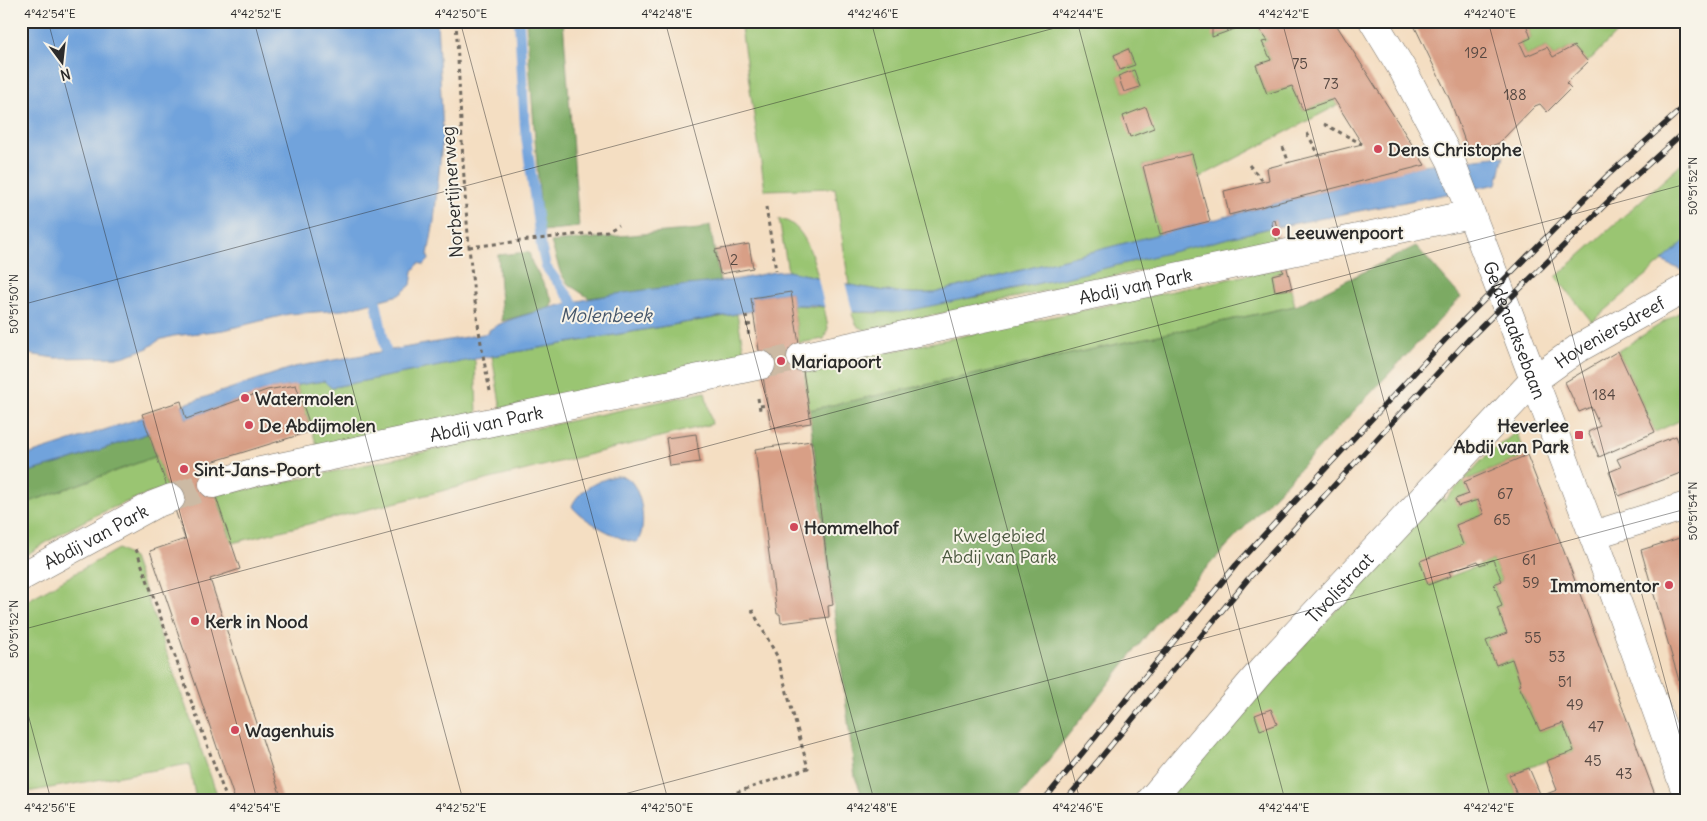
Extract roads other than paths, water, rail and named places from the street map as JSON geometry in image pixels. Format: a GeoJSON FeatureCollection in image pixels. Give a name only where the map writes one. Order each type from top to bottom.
{"type":"FeatureCollection","features":[{"type":"Feature","properties":{"kind":"street","name":"Geldenaaksebaan"},"geometry":{"type":"LineString","coordinates":[[1373,21],[1404,72],[1450,161],[1593,535],[1686,792]]}},
{"type":"Feature","properties":{"kind":"street","name":"Abdij van Park"},"geometry":{"type":"LineString","coordinates":[[801,357],[1466,203]]}},
{"type":"Feature","properties":{"kind":"street","name":"Hoveniersdreef"},"geometry":{"type":"LineString","coordinates":[[1534,380],[1577,349],[1686,288]]}},
{"type":"Feature","properties":{"kind":"street","name":"Abdij van Park"},"geometry":{"type":"LineString","coordinates":[[213,484],[274,468],[761,365]]}},
{"type":"Feature","properties":{"kind":"street","name":"Tivolistraat"},"geometry":{"type":"LineString","coordinates":[[1150,800],[1262,670],[1534,380]]}},
{"type":"Feature","properties":{"kind":"street","name":"Abdij van Park"},"geometry":{"type":"LineString","coordinates":[[21,577],[153,505],[171,498]]}},
{"type":"Feature","properties":{"kind":"street"},"geometry":{"type":"LineString","coordinates":[[1593,535],[1686,506]]}},
{"type":"Feature","properties":{"kind":"water"},"geometry":{"type":"Polygon","coordinates":[[[21,21],[437,21],[443,133],[434,221],[428,255],[429,260],[424,265],[419,263],[413,271],[411,285],[399,295],[343,310],[289,314],[224,330],[173,336],[159,340],[148,348],[122,357],[55,358],[21,353],[21,21]]]}},
{"type":"Feature","properties":{"kind":"water","name":"Molenbeek"},"geometry":{"type":"Polygon","coordinates":[[[1504,156],[1497,184],[1277,227],[1275,220],[1272,221],[1274,227],[1069,277],[902,312],[851,312],[815,305],[793,305],[791,292],[751,298],[753,311],[475,359],[334,387],[329,386],[324,381],[267,390],[186,419],[182,405],[294,367],[489,333],[489,330],[507,321],[587,299],[788,271],[879,290],[934,293],[1423,165],[1504,156]]]}},
{"type":"Feature","properties":{"kind":"water"},"geometry":{"type":"Polygon","coordinates":[[[1686,240],[1686,271],[1685,272],[1662,261],[1686,240]]]}},
{"type":"Feature","properties":{"kind":"water"},"geometry":{"type":"Polygon","coordinates":[[[144,417],[149,433],[71,460],[21,474],[21,457],[144,417]]]}},
{"type":"Feature","properties":{"kind":"water"},"geometry":{"type":"Polygon","coordinates":[[[615,476],[627,478],[632,483],[640,499],[643,518],[637,542],[622,539],[602,529],[583,517],[572,506],[584,491],[602,480],[615,476]]]}},
{"type":"Feature","properties":{"kind":"waterway"},"geometry":{"type":"LineString","coordinates":[[519,21],[525,129],[541,246],[546,267],[572,301]]}},
{"type":"Feature","properties":{"kind":"waterway"},"geometry":{"type":"LineString","coordinates":[[376,302],[386,351]]}},
{"type":"Feature","properties":{"kind":"tunnel"},"geometry":{"type":"LineString","coordinates":[[761,365],[801,357]]}},
{"type":"Feature","properties":{"kind":"tunnel"},"geometry":{"type":"LineString","coordinates":[[171,498],[213,484]]}},
{"type":"Feature","properties":{"kind":"railway"},"geometry":{"type":"LineString","coordinates":[[1044,800],[1236,565],[1458,326],[1608,175],[1686,105]]}},
{"type":"Feature","properties":{"kind":"railway"},"geometry":{"type":"LineString","coordinates":[[1066,800],[1248,579],[1468,340],[1623,187],[1686,130]]}},
{"type":"Feature","properties":{"kind":"place","name":"Dens Christophe"},"geometry":{"type":"Point","coordinates":[1378,149]}},
{"type":"Feature","properties":{"kind":"place","name":"Leeuwenpoort"},"geometry":{"type":"Point","coordinates":[1276,232]}},
{"type":"Feature","properties":{"kind":"place","name":"Mariapoort"},"geometry":{"type":"Point","coordinates":[781,361]}},
{"type":"Feature","properties":{"kind":"place","name":"Watermolen"},"geometry":{"type":"Point","coordinates":[245,398]}},
{"type":"Feature","properties":{"kind":"place","name":"De Abdijmolen"},"geometry":{"type":"Point","coordinates":[249,425]}},
{"type":"Feature","properties":{"kind":"place","name":"Heverlee Abdij van Park"},"geometry":{"type":"Point","coordinates":[1579,435]}},
{"type":"Feature","properties":{"kind":"place","name":"Sint-Jans-Poort"},"geometry":{"type":"Point","coordinates":[184,469]}},
{"type":"Feature","properties":{"kind":"place","name":"Hommelhof"},"geometry":{"type":"Point","coordinates":[794,527]}},
{"type":"Feature","properties":{"kind":"place","name":"Immomentor"},"geometry":{"type":"Point","coordinates":[1669,585]}},
{"type":"Feature","properties":{"kind":"place","name":"Kerk in Nood"},"geometry":{"type":"Point","coordinates":[195,621]}},
{"type":"Feature","properties":{"kind":"place","name":"Wagenhuis"},"geometry":{"type":"Point","coordinates":[235,730]}},
{"type":"Feature","properties":{"kind":"park label","name":"Kwelgebied Abdij van Park"},"geometry":{"type":"Point","coordinates":[999,545]}}]}
